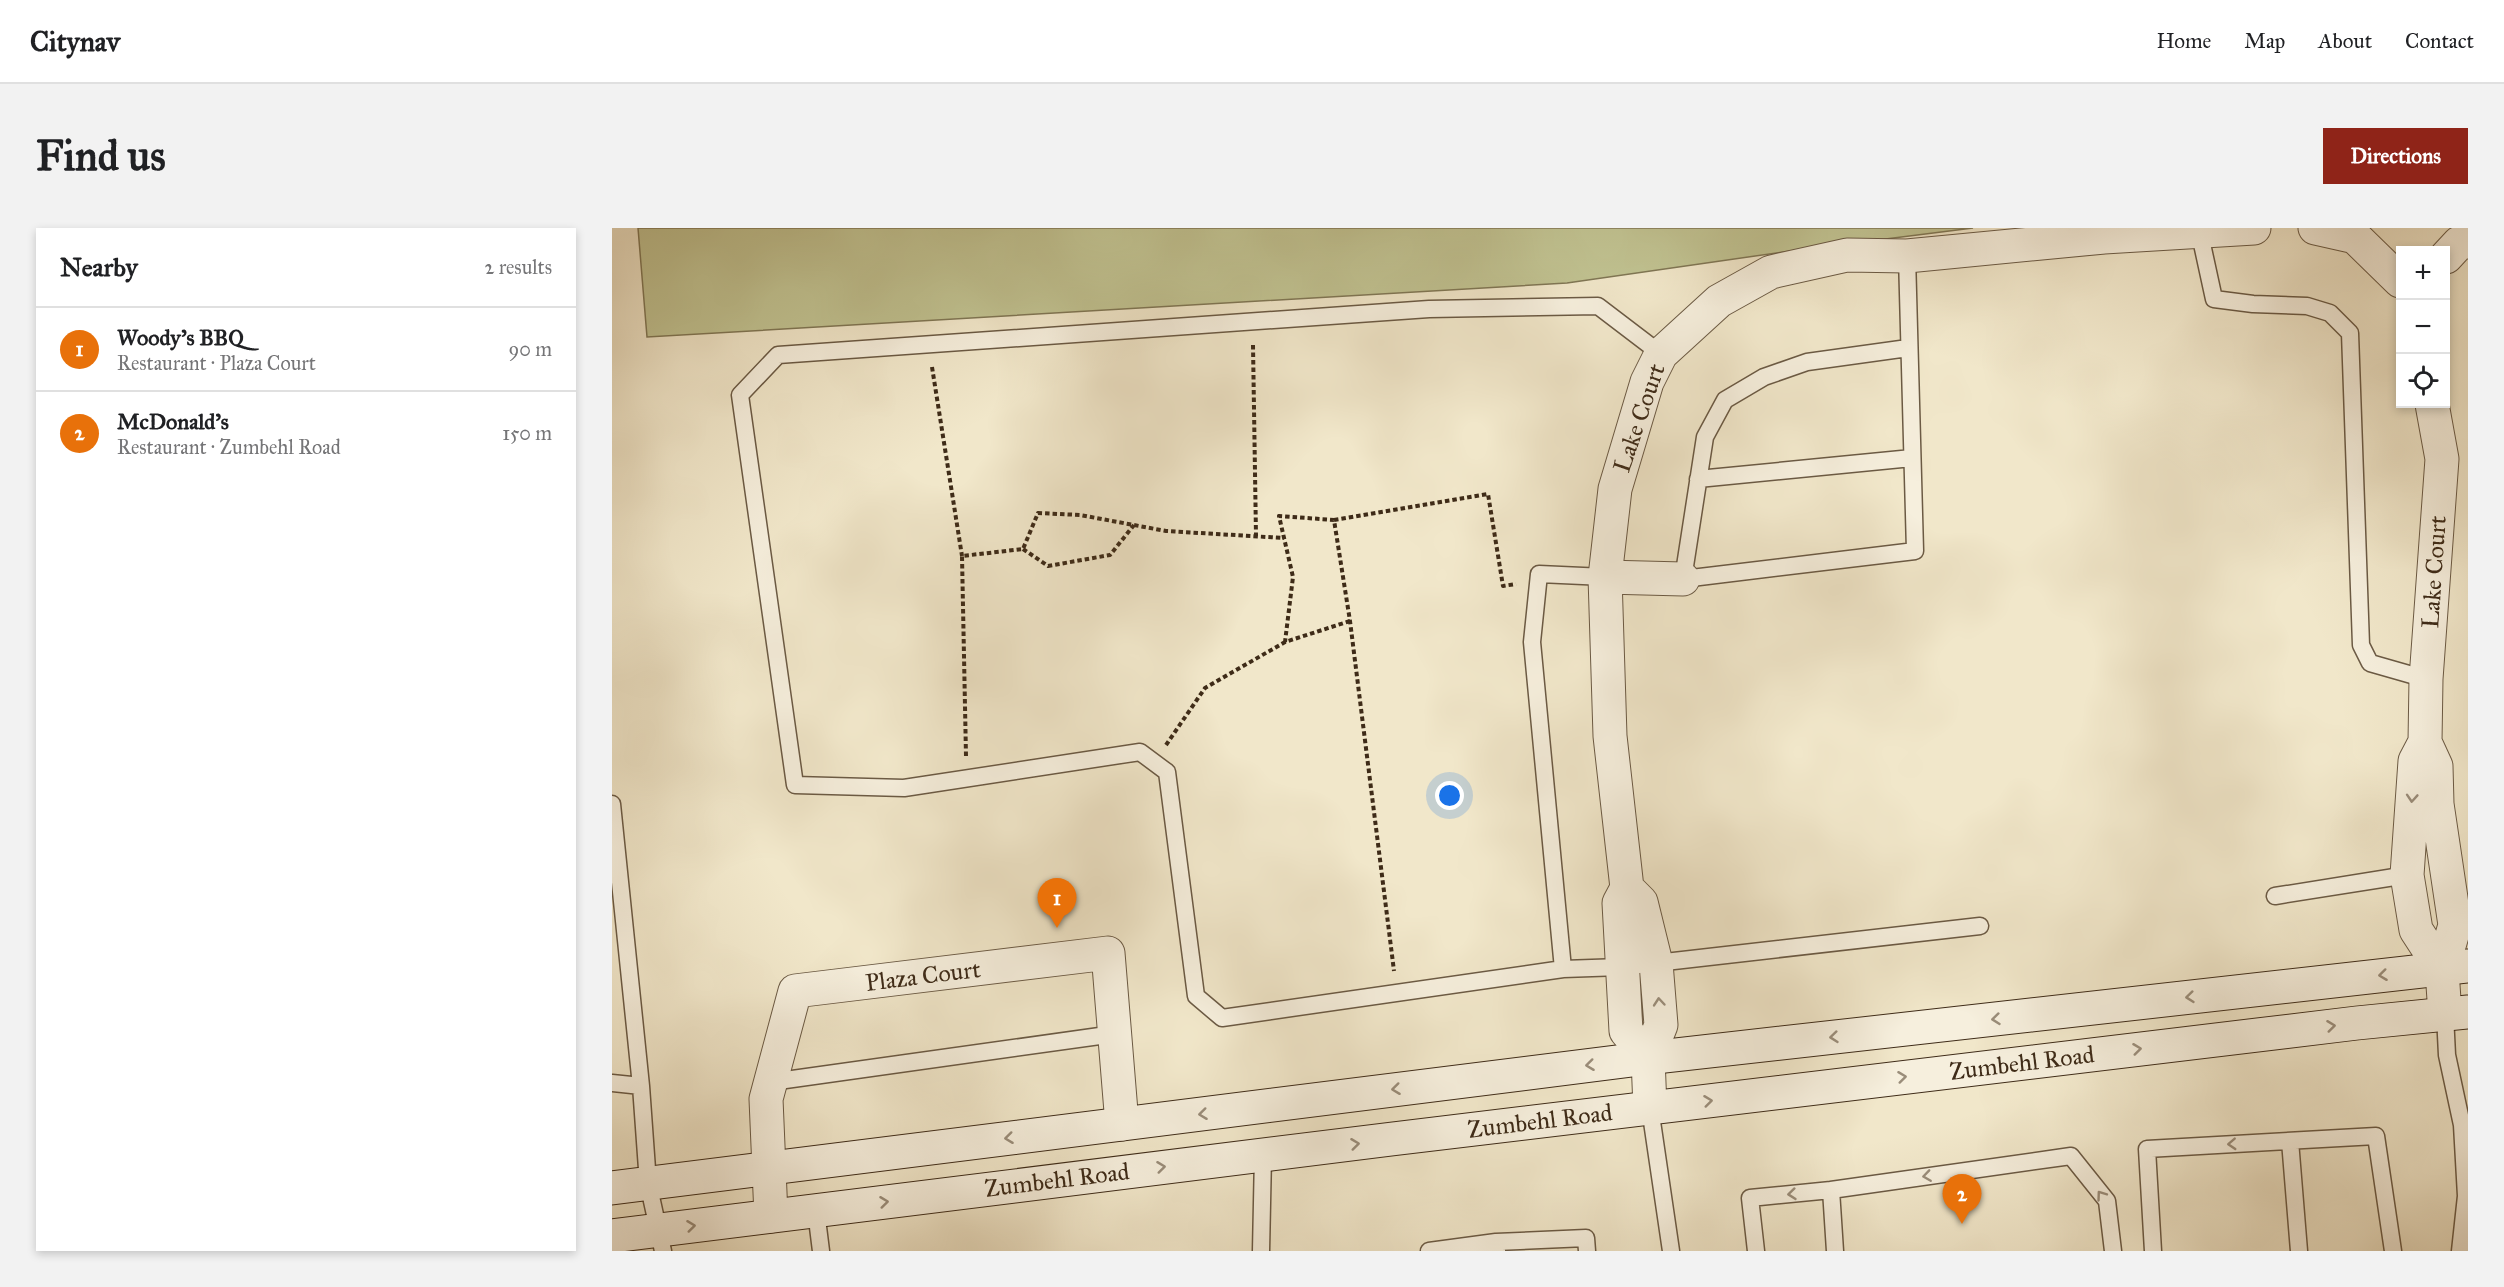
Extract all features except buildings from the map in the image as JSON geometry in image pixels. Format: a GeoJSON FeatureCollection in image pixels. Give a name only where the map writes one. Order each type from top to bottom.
{"type":"FeatureCollection","features":[{"type":"Feature","properties":{"kind":"main road","name":"Lake Court"},"geometry":{"type":"LineString","coordinates":[[1648,1058],[1626,1031],[1618,903],[1627,888],[1610,736],[1605,577],[1615,489],[1647,382],[1660,354],[1719,301],[1772,272],[1847,255],[1907,256],[2199,230],[2254,228]]}},
{"type":"Feature","properties":{"kind":"main road"},"geometry":{"type":"LineString","coordinates":[[2314,228],[2355,237],[2396,277]]}},
{"type":"Feature","properties":{"kind":"main road"},"geometry":{"type":"LineString","coordinates":[[2450,252],[2459,243],[2468,242]]}},
{"type":"Feature","properties":{"kind":"main road","name":"Lake Court"},"geometry":{"type":"LineString","coordinates":[[2433,408],[2442,459],[2426,679],[2425,742],[2436,766],[2438,804],[2457,868],[2456,1014]]}},
{"type":"Feature","properties":{"kind":"main road"},"geometry":{"type":"LineString","coordinates":[[1605,577],[1683,579]]}},
{"type":"Feature","properties":{"kind":"main road","name":"Lake Court"},"geometry":{"type":"LineString","coordinates":[[2425,742],[2415,761],[2407,875],[2416,930],[2455,968]]}},
{"type":"Feature","properties":{"kind":"main road"},"geometry":{"type":"LineString","coordinates":[[2407,875],[2457,868]]}},
{"type":"Feature","properties":{"kind":"main road","name":"Lake Court"},"geometry":{"type":"LineString","coordinates":[[1627,888],[1641,902],[1656,963],[1661,1025],[1648,1058],[1650,1108]]}},
{"type":"Feature","properties":{"kind":"main road","name":"Plaza Court"},"geometry":{"type":"LineString","coordinates":[[771,1216],[766,1099],[795,991],[1108,953],[1122,1124]]}},
{"type":"Feature","properties":{"kind":"main road","name":"Zumbehl Road"},"geometry":{"type":"LineString","coordinates":[[612,1188],[1648,1058],[2455,968]]}},
{"type":"Feature","properties":{"kind":"main road","name":"Zumbehl Road"},"geometry":{"type":"LineString","coordinates":[[612,1236],[661,1241],[771,1216],[816,1210],[2333,1026],[2456,1014]]}},
{"type":"Feature","properties":{"kind":"lane"},"geometry":{"type":"LineString","coordinates":[[2199,230],[2214,299],[2253,304],[2307,306],[2330,312],[2350,333],[2361,645],[2370,663],[2426,679]]}},
{"type":"Feature","properties":{"kind":"lane"},"geometry":{"type":"LineString","coordinates":[[1907,256],[1915,551],[1683,579],[1705,437],[1725,400],[1764,376],[1807,362],[1908,348]]}},
{"type":"Feature","properties":{"kind":"lane"},"geometry":{"type":"LineString","coordinates":[[1660,354],[1598,306],[1430,309],[778,355],[740,395],[795,785],[904,788],[1140,752],[1167,772],[1196,996],[1222,1018],[1563,969],[1621,967],[1980,926]]}},
{"type":"Feature","properties":{"kind":"lane"},"geometry":{"type":"LineString","coordinates":[[1698,479],[1912,458]]}},
{"type":"Feature","properties":{"kind":"lane"},"geometry":{"type":"LineString","coordinates":[[1563,969],[1532,642],[1538,580],[1539,574],[1605,577]]}},
{"type":"Feature","properties":{"kind":"lane"},"geometry":{"type":"LineString","coordinates":[[612,804],[616,890],[641,1086],[648,1183],[661,1241]]}},
{"type":"Feature","properties":{"kind":"lane"},"geometry":{"type":"LineString","coordinates":[[2275,896],[2407,875]]}},
{"type":"Feature","properties":{"kind":"lane"},"geometry":{"type":"LineString","coordinates":[[2456,1014],[2447,1055],[2462,1125],[2466,1196],[2460,1251]]}},
{"type":"Feature","properties":{"kind":"lane"},"geometry":{"type":"LineString","coordinates":[[771,1082],[1114,1034]]}},
{"type":"Feature","properties":{"kind":"lane"},"geometry":{"type":"LineString","coordinates":[[612,1083],[641,1086]]}},
{"type":"Feature","properties":{"kind":"lane"},"geometry":{"type":"LineString","coordinates":[[1650,1108],[1671,1251]]}},
{"type":"Feature","properties":{"kind":"lane"},"geometry":{"type":"LineString","coordinates":[[2153,1251],[2147,1149],[2376,1136],[2393,1251]]}},
{"type":"Feature","properties":{"kind":"lane"},"geometry":{"type":"LineString","coordinates":[[2290,1141],[2299,1251]]}},
{"type":"Feature","properties":{"kind":"lane"},"geometry":{"type":"LineString","coordinates":[[1261,1251],[1263,1155]]}},
{"type":"Feature","properties":{"kind":"lane"},"geometry":{"type":"LineString","coordinates":[[1756,1251],[1750,1198],[1831,1190],[2071,1156],[2107,1201],[2109,1249]]}},
{"type":"Feature","properties":{"kind":"lane"},"geometry":{"type":"LineString","coordinates":[[1831,1190],[1836,1251]]}},
{"type":"Feature","properties":{"kind":"lane"},"geometry":{"type":"LineString","coordinates":[[816,1210],[821,1251]]}},
{"type":"Feature","properties":{"kind":"lane"},"geometry":{"type":"LineString","coordinates":[[1429,1251],[1586,1238],[1587,1251]]}},
{"type":"Feature","properties":{"kind":"path"},"geometry":{"type":"LineString","coordinates":[[1253,321],[1256,536]]}},
{"type":"Feature","properties":{"kind":"path"},"geometry":{"type":"LineString","coordinates":[[929,345],[962,556],[967,778]]}},
{"type":"Feature","properties":{"kind":"path"},"geometry":{"type":"LineString","coordinates":[[1285,642],[1293,577],[1279,516],[1334,520],[1488,494],[1503,586],[1538,580]]}},
{"type":"Feature","properties":{"kind":"path"},"geometry":{"type":"LineString","coordinates":[[1023,549],[1038,513],[1080,515],[1167,531],[1284,538]]}},
{"type":"Feature","properties":{"kind":"path"},"geometry":{"type":"LineString","coordinates":[[1334,520],[1350,621],[1396,993]]}},
{"type":"Feature","properties":{"kind":"path"},"geometry":{"type":"LineString","coordinates":[[962,556],[1023,549],[1048,567],[1110,555],[1134,525]]}},
{"type":"Feature","properties":{"kind":"path"},"geometry":{"type":"LineString","coordinates":[[1155,763],[1205,688],[1285,642],[1350,621]]}},
{"type":"Feature","properties":{"kind":"green space"},"geometry":{"type":"Polygon","coordinates":[[[638,228],[1973,228],[1567,283],[647,337],[638,228]]]}},
{"type":"Feature","properties":{"kind":"place","name":"Woody's BBQ"},"geometry":{"type":"Point","coordinates":[1057,928]}},
{"type":"Feature","properties":{"kind":"place","name":"McDonald's"},"geometry":{"type":"Point","coordinates":[1962,1224]}}]}
